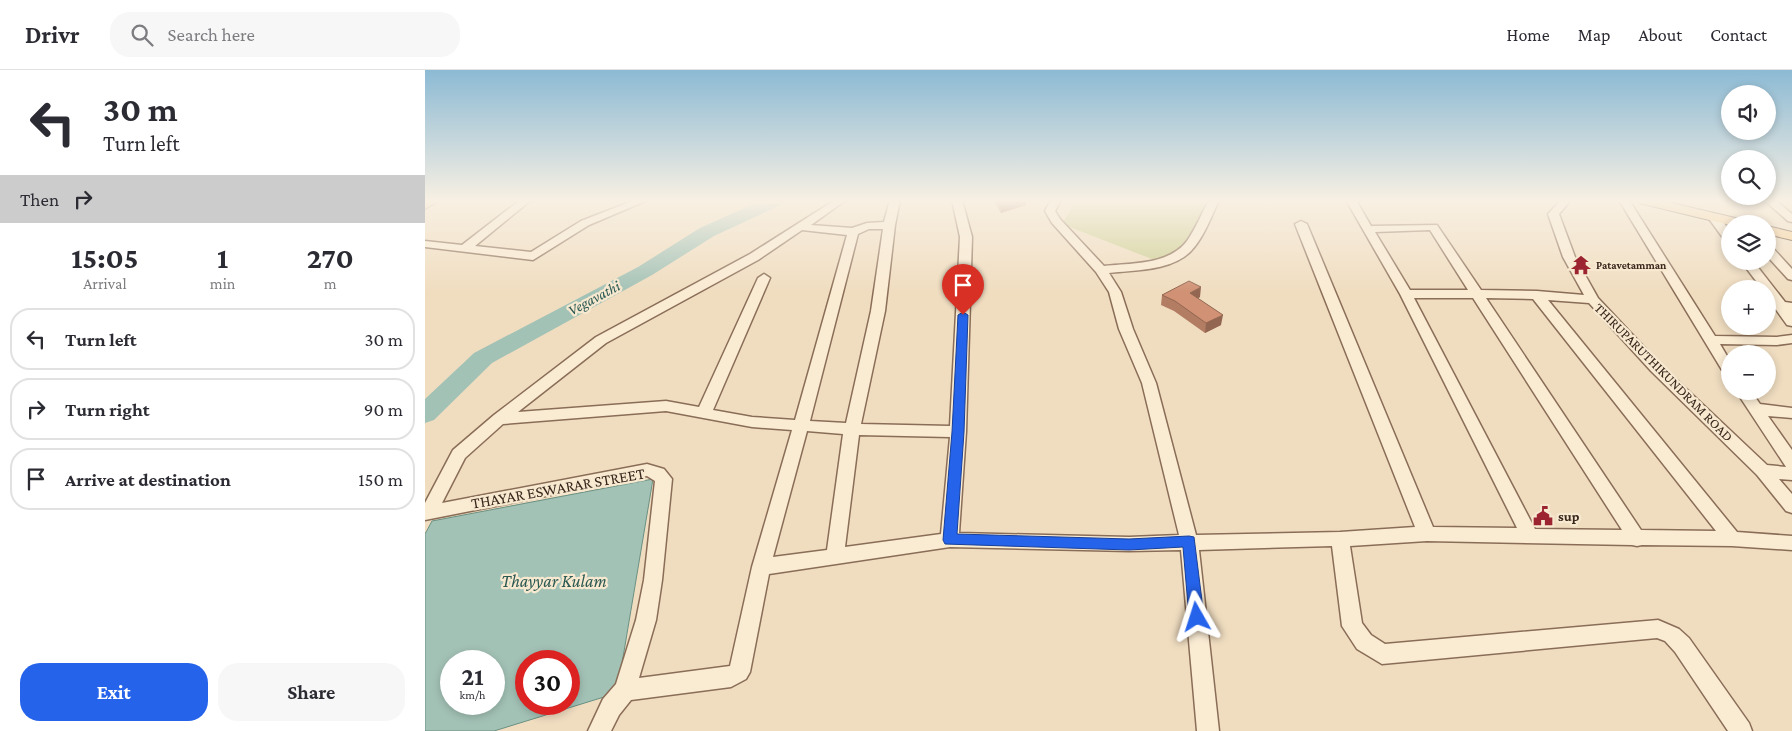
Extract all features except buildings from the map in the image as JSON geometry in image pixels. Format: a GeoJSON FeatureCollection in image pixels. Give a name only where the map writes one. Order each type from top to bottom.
{"type":"FeatureCollection","features":[{"type":"Feature","properties":{"kind":"main road"},"geometry":{"type":"LineString","coordinates":[[1776,232],[1792,236]]}},
{"type":"Feature","properties":{"kind":"street"},"geometry":{"type":"LineString","coordinates":[[465,248],[487,231]]}},
{"type":"Feature","properties":{"kind":"street"},"geometry":{"type":"LineString","coordinates":[[425,244],[527,257],[533,256],[573,231]]}},
{"type":"Feature","properties":{"kind":"street"},"geometry":{"type":"LineString","coordinates":[[427,513],[459,454],[499,419],[601,340],[754,256],[795,231]]}},
{"type":"Feature","properties":{"kind":"street"},"geometry":{"type":"LineString","coordinates":[[625,690],[731,678],[739,672],[761,567],[853,232],[841,231]]}},
{"type":"Feature","properties":{"kind":"street"},"geometry":{"type":"LineString","coordinates":[[835,556],[852,429],[878,311],[888,231]]}},
{"type":"Feature","properties":{"kind":"street"},"geometry":{"type":"LineString","coordinates":[[950,540],[958,432],[966,238],[964,231]]}},
{"type":"Feature","properties":{"kind":"street"},"geometry":{"type":"LineString","coordinates":[[1066,231],[1101,270],[1115,292],[1126,329],[1149,383],[1189,541],[1208,731]]}},
{"type":"Feature","properties":{"kind":"street"},"geometry":{"type":"LineString","coordinates":[[1101,270],[1168,260],[1182,253],[1198,231]]}},
{"type":"Feature","properties":{"kind":"street"},"geometry":{"type":"LineString","coordinates":[[1304,231],[1427,534]]}},
{"type":"Feature","properties":{"kind":"street"},"geometry":{"type":"LineString","coordinates":[[1369,231],[1405,294],[1530,537]]}},
{"type":"Feature","properties":{"kind":"street"},"geometry":{"type":"LineString","coordinates":[[1436,231],[1637,539]]}},
{"type":"Feature","properties":{"kind":"street","name":"THIRUPARUTHIKUNDRAM ROAD"},"geometry":{"type":"LineString","coordinates":[[1559,231],[1569,257],[1593,300],[1656,368],[1763,470],[1792,506]]}},
{"type":"Feature","properties":{"kind":"street"},"geometry":{"type":"LineString","coordinates":[[1643,231],[1721,358]]}},
{"type":"Feature","properties":{"kind":"street"},"geometry":{"type":"LineString","coordinates":[[1776,258],[1792,276]]}},
{"type":"Feature","properties":{"kind":"street"},"geometry":{"type":"LineString","coordinates":[[1755,270],[1786,306],[1792,322]]}},
{"type":"Feature","properties":{"kind":"street"},"geometry":{"type":"LineString","coordinates":[[704,413],[764,278]]}},
{"type":"Feature","properties":{"kind":"street"},"geometry":{"type":"LineString","coordinates":[[1405,294],[1537,295],[1593,300]]}},
{"type":"Feature","properties":{"kind":"street"},"geometry":{"type":"LineString","coordinates":[[1537,295],[1732,539]]}},
{"type":"Feature","properties":{"kind":"street"},"geometry":{"type":"LineString","coordinates":[[1710,340],[1777,341],[1792,339]]}},
{"type":"Feature","properties":{"kind":"street"},"geometry":{"type":"LineString","coordinates":[[1748,400],[1792,463]]}},
{"type":"Feature","properties":{"kind":"street"},"geometry":{"type":"LineString","coordinates":[[499,419],[666,406],[752,422],[852,429],[958,432]]}},
{"type":"Feature","properties":{"kind":"street"},"geometry":{"type":"LineString","coordinates":[[1754,409],[1792,413]]}},
{"type":"Feature","properties":{"kind":"street","name":"THAYAR ESWARAR STREET"},"geometry":{"type":"LineString","coordinates":[[427,513],[647,470],[659,472],[664,480],[653,580],[646,620],[625,690],[611,707],[599,731]]}},
{"type":"Feature","properties":{"kind":"street"},"geometry":{"type":"LineString","coordinates":[[1763,470],[1792,474]]}},
{"type":"Feature","properties":{"kind":"street"},"geometry":{"type":"LineString","coordinates":[[761,567],[950,540],[1129,544],[1189,541],[1340,539],[1427,534],[1637,539],[1732,539],[1792,543]]}},
{"type":"Feature","properties":{"kind":"street"},"geometry":{"type":"LineString","coordinates":[[1340,539],[1353,626],[1364,642],[1382,654],[1659,629],[1672,635],[1682,645],[1741,731]]}},
{"type":"Feature","properties":{"kind":"green space"},"geometry":{"type":"Polygon","coordinates":[[[1080,231],[1197,231],[1170,266],[1080,231]]]}},
{"type":"Feature","properties":{"kind":"water","name":"Thayyar Kulam"},"geometry":{"type":"Polygon","coordinates":[[[653,479],[617,693],[580,704],[580,650],[515,650],[515,715],[546,715],[494,731],[425,731],[425,534],[432,521],[653,479]]]}},
{"type":"Feature","properties":{"kind":"waterway","name":"Vegavathi"},"geometry":{"type":"LineString","coordinates":[[425,414],[483,358],[645,271],[709,231]]}},
{"type":"Feature","properties":{"kind":"place","name":"Patavetamman"},"geometry":{"type":"Point","coordinates":[1581,265]}},
{"type":"Feature","properties":{"kind":"place","name":"sup"},"geometry":{"type":"Point","coordinates":[1543,516]}},
{"type":"Feature","properties":{"kind":"route"},"geometry":{"type":"LineString","coordinates":[[963,315],[958,432],[950,540],[1129,544],[1189,541],[1197,617]]}}]}
